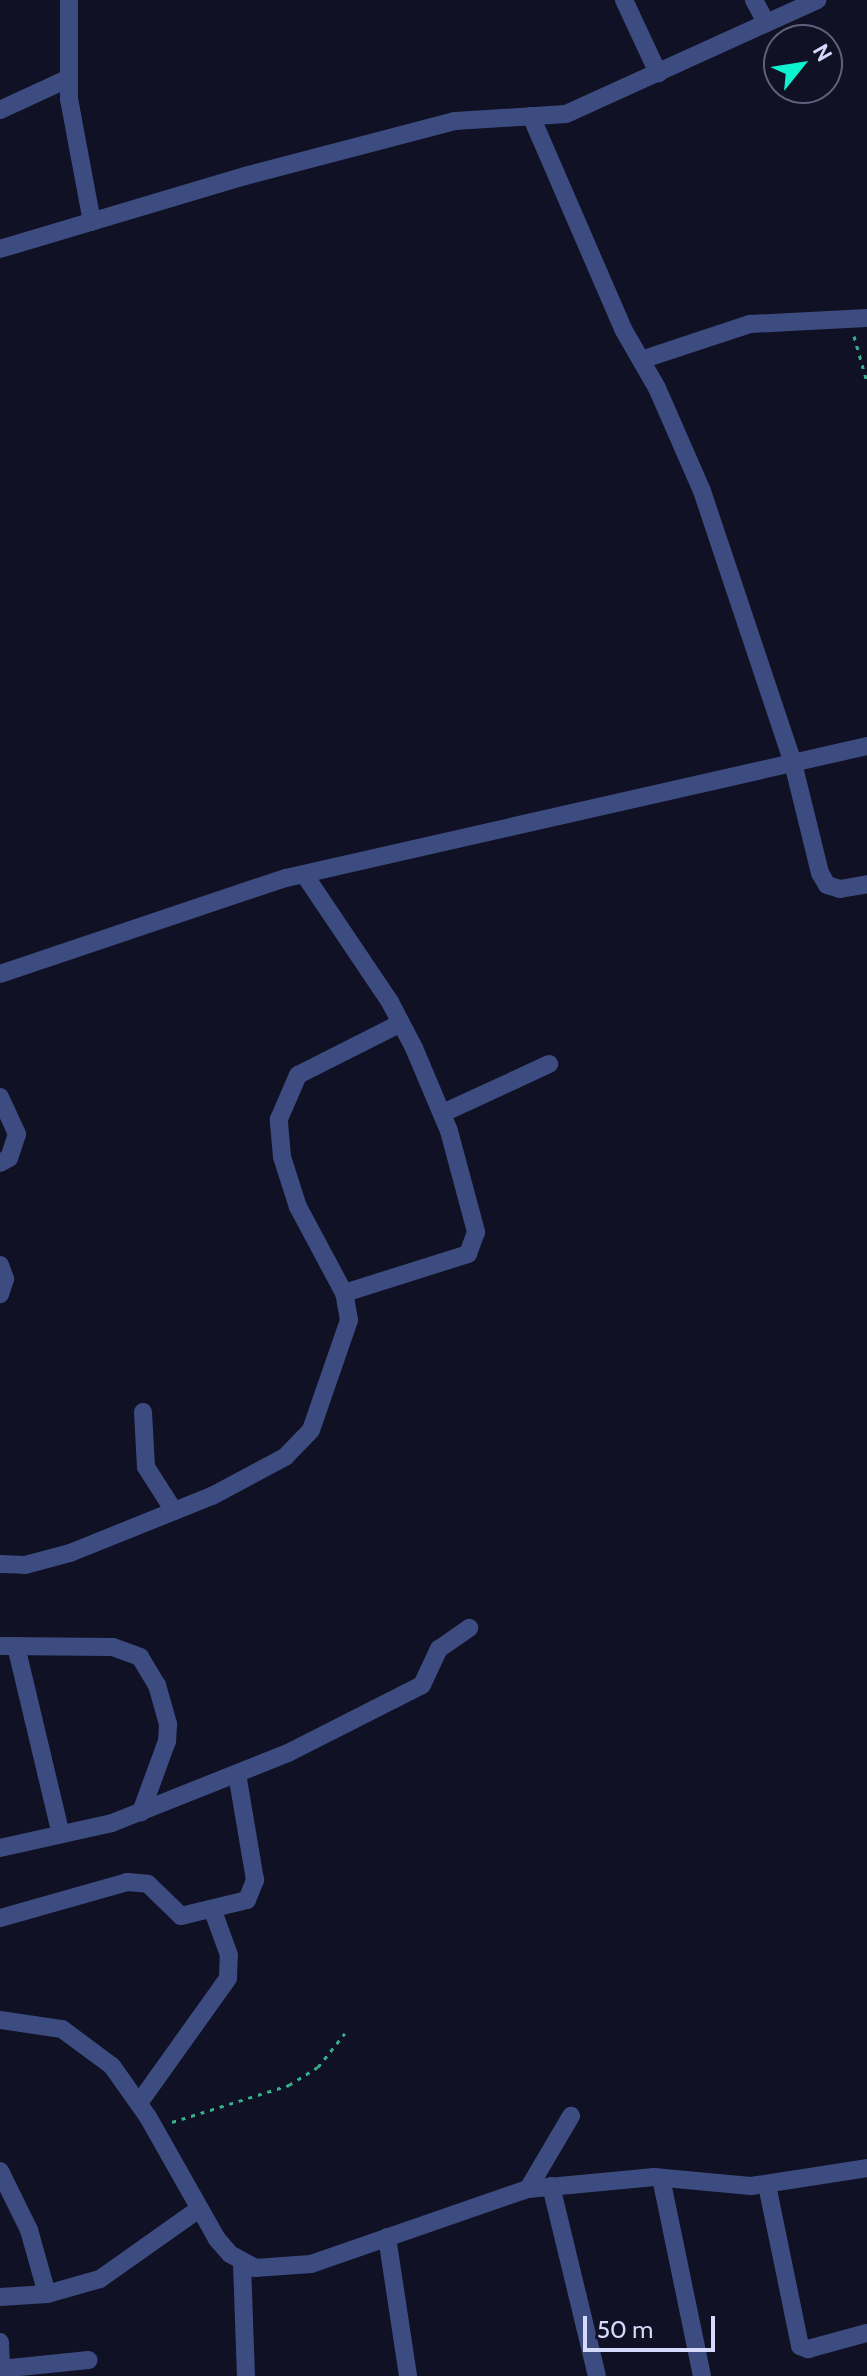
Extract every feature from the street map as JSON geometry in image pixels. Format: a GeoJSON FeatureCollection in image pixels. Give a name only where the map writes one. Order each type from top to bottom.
{"type":"FeatureCollection","features":[{"type":"Feature","properties":{"kind":"street"},"geometry":{"type":"LineString","coordinates":[[69,0],[67,79],[92,222]]}},
{"type":"Feature","properties":{"kind":"street"},"geometry":{"type":"LineString","coordinates":[[624,0],[658,73]]}},
{"type":"Feature","properties":{"kind":"street"},"geometry":{"type":"LineString","coordinates":[[754,0],[766,23]]}},
{"type":"Feature","properties":{"kind":"street"},"geometry":{"type":"LineString","coordinates":[[0,249],[455,121],[531,116],[587,107],[810,1]]}},
{"type":"Feature","properties":{"kind":"street"},"geometry":{"type":"LineString","coordinates":[[0,110],[67,79]]}},
{"type":"Feature","properties":{"kind":"street"},"geometry":{"type":"LineString","coordinates":[[531,116],[702,491],[793,763],[812,852],[827,885],[840,889],[867,884]]}},
{"type":"Feature","properties":{"kind":"street"},"geometry":{"type":"LineString","coordinates":[[641,360],[750,324],[858,318]]}},
{"type":"Feature","properties":{"kind":"street"},"geometry":{"type":"LineString","coordinates":[[0,974],[304,874],[867,746]]}},
{"type":"Feature","properties":{"kind":"street"},"geometry":{"type":"LineString","coordinates":[[304,874],[401,1023],[443,1113],[476,1232],[475,1246],[458,1259],[344,1293]]}},
{"type":"Feature","properties":{"kind":"street"},"geometry":{"type":"LineString","coordinates":[[0,1564],[25,1565],[70,1553],[174,1511],[260,1474],[306,1436],[320,1412],[347,1333],[344,1293],[306,1229],[282,1157],[279,1119],[298,1075],[401,1023]]}},
{"type":"Feature","properties":{"kind":"street"},"geometry":{"type":"LineString","coordinates":[[443,1113],[549,1064]]}},
{"type":"Feature","properties":{"kind":"street"},"geometry":{"type":"LineString","coordinates":[[0,1097],[17,1134],[9,1158],[0,1163]]}},
{"type":"Feature","properties":{"kind":"street"},"geometry":{"type":"LineString","coordinates":[[0,1265],[5,1279],[0,1294]]}},
{"type":"Feature","properties":{"kind":"street"},"geometry":{"type":"LineString","coordinates":[[143,1412],[146,1467],[174,1511]]}},
{"type":"Feature","properties":{"kind":"street"},"geometry":{"type":"LineString","coordinates":[[0,1848],[141,1812],[237,1774],[408,1694],[429,1674],[439,1649],[469,1628]]}},
{"type":"Feature","properties":{"kind":"street"},"geometry":{"type":"LineString","coordinates":[[60,1831],[8,1646],[113,1647],[140,1657],[157,1685],[168,1724],[167,1741],[141,1812]]}},
{"type":"Feature","properties":{"kind":"street"},"geometry":{"type":"LineString","coordinates":[[0,1918],[139,1881],[148,1884],[181,1916],[213,1911],[247,1900],[254,1892],[237,1774]]}},
{"type":"Feature","properties":{"kind":"street"},"geometry":{"type":"LineString","coordinates":[[139,2103],[228,1978],[229,1955],[213,1911]]}},
{"type":"Feature","properties":{"kind":"street"},"geometry":{"type":"LineString","coordinates":[[0,2020],[42,2023],[76,2037],[112,2066],[154,2126],[217,2239],[242,2263],[291,2268],[528,2189],[661,2178],[767,2185],[867,2168]]}},
{"type":"Feature","properties":{"kind":"street"},"geometry":{"type":"LineString","coordinates":[[528,2189],[571,2116]]}},
{"type":"Feature","properties":{"kind":"street"},"geometry":{"type":"LineString","coordinates":[[0,2171],[29,2230],[47,2294]]}},
{"type":"Feature","properties":{"kind":"street"},"geometry":{"type":"LineString","coordinates":[[661,2178],[702,2376]]}},
{"type":"Feature","properties":{"kind":"street"},"geometry":{"type":"LineString","coordinates":[[767,2185],[800,2346],[808,2349],[867,2333]]}},
{"type":"Feature","properties":{"kind":"street"},"geometry":{"type":"LineString","coordinates":[[551,2186],[597,2376]]}},
{"type":"Feature","properties":{"kind":"street"},"geometry":{"type":"LineString","coordinates":[[0,2297],[76,2289],[119,2269],[199,2209]]}},
{"type":"Feature","properties":{"kind":"street"},"geometry":{"type":"LineString","coordinates":[[387,2237],[408,2376]]}},
{"type":"Feature","properties":{"kind":"street"},"geometry":{"type":"LineString","coordinates":[[242,2263],[246,2376]]}},
{"type":"Feature","properties":{"kind":"street"},"geometry":{"type":"LineString","coordinates":[[0,2342],[0,2369],[89,2360]]}},
{"type":"Feature","properties":{"kind":"path"},"geometry":{"type":"LineString","coordinates":[[858,318],[867,382]]}},
{"type":"Feature","properties":{"kind":"path"},"geometry":{"type":"LineString","coordinates":[[154,2126],[212,2113],[289,2085],[318,2067],[345,2033]]}}]}
